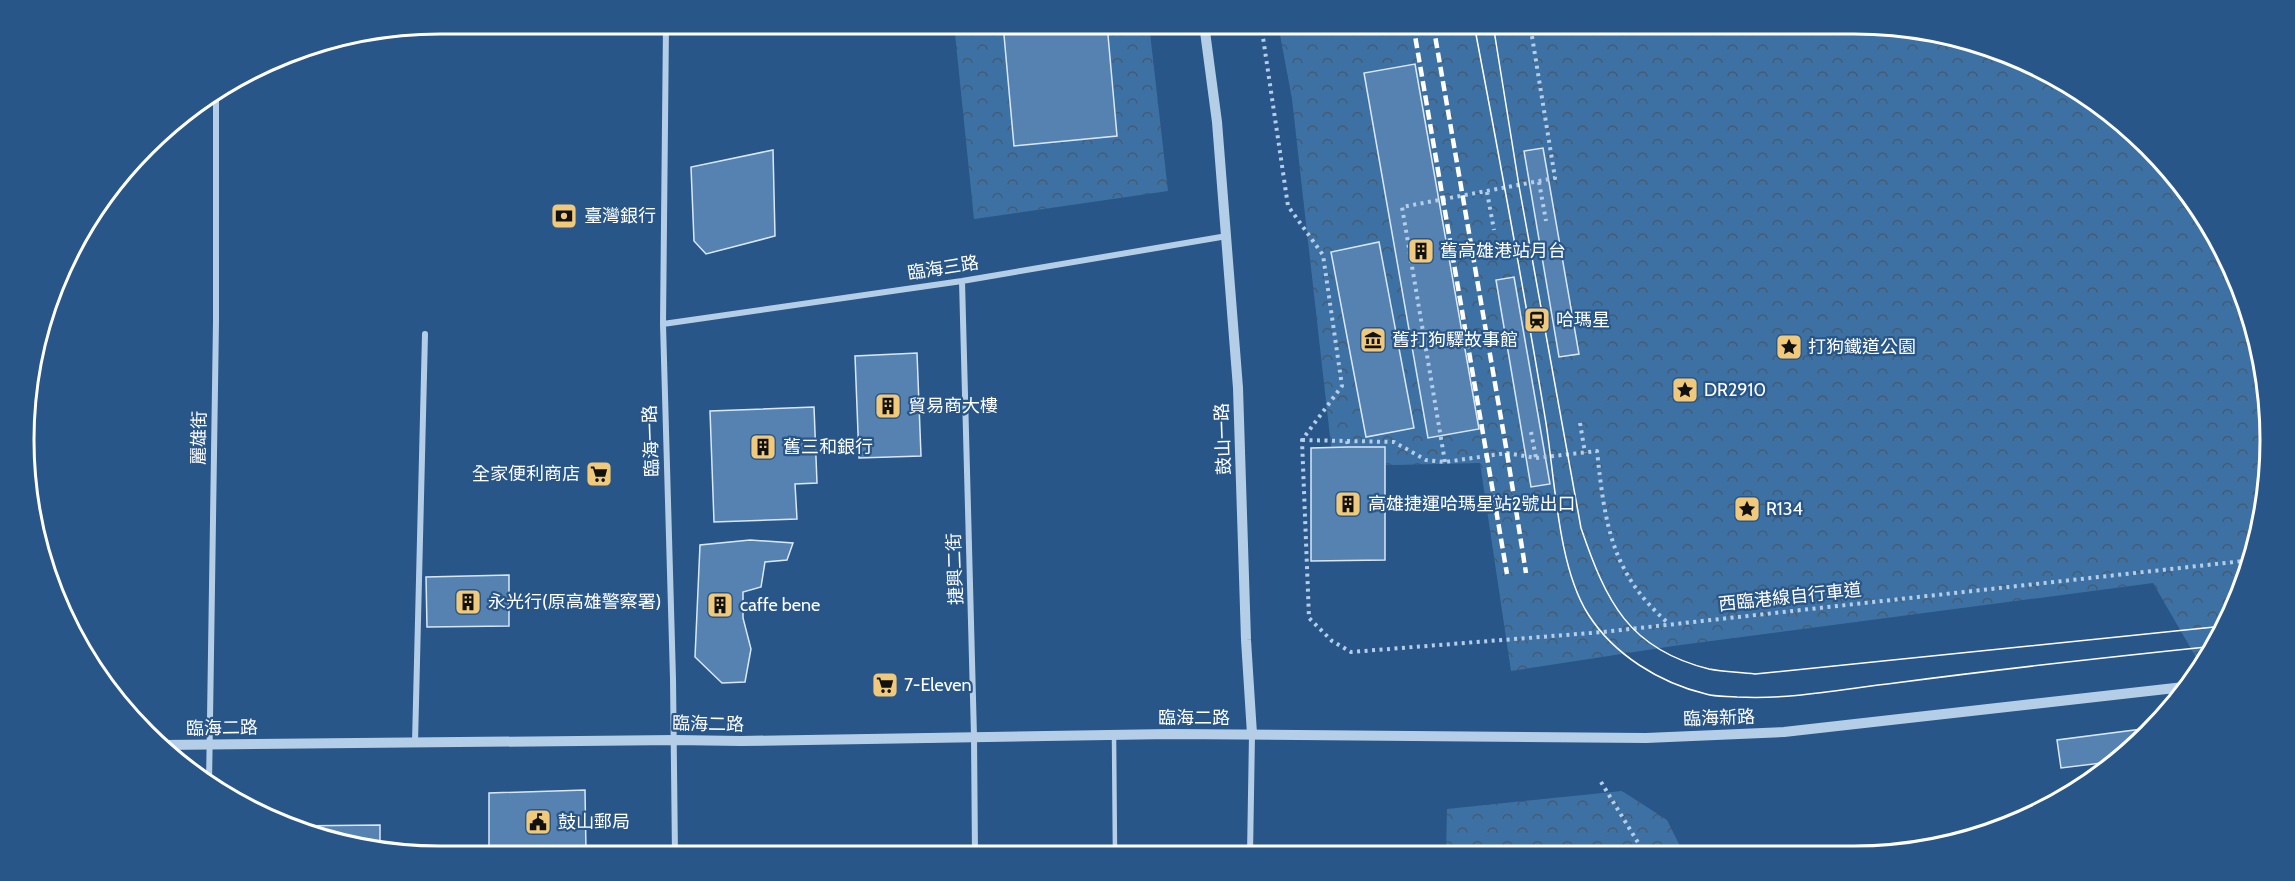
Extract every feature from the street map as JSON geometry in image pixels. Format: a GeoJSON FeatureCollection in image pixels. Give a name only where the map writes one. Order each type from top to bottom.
{"type":"FeatureCollection","features":[{"type":"Feature","properties":{"kind":"street","name":"臨海一路"},"geometry":{"type":"LineString","coordinates":[[666,34],[663,324],[675,740],[675,846]]}},
{"type":"Feature","properties":{"kind":"street","name":"鼓山一路"},"geometry":{"type":"LineString","coordinates":[[1205,34],[1217,122],[1238,388],[1246,640],[1252,734],[1250,846]]}},
{"type":"Feature","properties":{"kind":"street","name":"麗雄街"},"geometry":{"type":"LineString","coordinates":[[209,774],[216,321],[216,102]]}},
{"type":"Feature","properties":{"kind":"street","name":"臨海三路"},"geometry":{"type":"LineString","coordinates":[[663,324],[962,281],[1227,236]]}},
{"type":"Feature","properties":{"kind":"street","name":"捷興二街"},"geometry":{"type":"LineString","coordinates":[[962,281],[975,846]]}},
{"type":"Feature","properties":{"kind":"street"},"geometry":{"type":"LineString","coordinates":[[415,743],[425,334]]}},
{"type":"Feature","properties":{"kind":"street","name":"臨海新路"},"geometry":{"type":"LineString","coordinates":[[1252,734],[1635,738],[1784,732],[2177,688]]}},
{"type":"Feature","properties":{"kind":"street","name":"臨海二路"},"geometry":{"type":"LineString","coordinates":[[173,746],[1252,734]]}},
{"type":"Feature","properties":{"kind":"lane"},"geometry":{"type":"LineString","coordinates":[[1114,736],[1115,846]]}},
{"type":"Feature","properties":{"kind":"path"},"geometry":{"type":"LineString","coordinates":[[1262,34],[1288,207],[1323,255],[1342,386],[1302,440]]}},
{"type":"Feature","properties":{"kind":"path"},"geometry":{"type":"LineString","coordinates":[[1444,462],[1402,207],[1555,178],[1532,34]]}},
{"type":"Feature","properties":{"kind":"path"},"geometry":{"type":"LineString","coordinates":[[1539,182],[1546,221]]}},
{"type":"Feature","properties":{"kind":"path"},"geometry":{"type":"LineString","coordinates":[[1487,192],[1494,230]]}},
{"type":"Feature","properties":{"kind":"path"},"geometry":{"type":"LineString","coordinates":[[1580,423],[1585,453]]}},
{"type":"Feature","properties":{"kind":"path"},"geometry":{"type":"LineString","coordinates":[[1531,432],[1536,459]]}},
{"type":"Feature","properties":{"kind":"path"},"geometry":{"type":"LineString","coordinates":[[1302,440],[1394,442],[1425,460],[1444,462],[1507,453],[1536,459],[1597,452],[1604,515],[1612,543],[1637,592],[1669,624]]}},
{"type":"Feature","properties":{"kind":"path","name":"西臨港線自行車道"},"geometry":{"type":"LineString","coordinates":[[1302,440],[1309,618],[1332,641],[1352,652],[1603,632],[2242,561]]}},
{"type":"Feature","properties":{"kind":"path"},"geometry":{"type":"LineString","coordinates":[[1347,441],[1348,447]]}},
{"type":"Feature","properties":{"kind":"path"},"geometry":{"type":"LineString","coordinates":[[1601,782],[1640,846]]}},
{"type":"Feature","properties":{"kind":"green space"},"geometry":{"type":"Polygon","coordinates":[[[955,34],[1150,34],[1168,191],[974,219],[955,34]]]}},
{"type":"Feature","properties":{"kind":"green space","name":"打狗鐵道公園"},"geometry":{"type":"Polygon","coordinates":[[[1280,34],[1881,35],[1960,48],[2010,65],[2058,89],[2102,118],[2122,135],[2142,153],[2177,193],[2219,261],[2247,335],[2260,414],[2260,467],[2257,493],[2247,546],[2239,571],[2230,596],[2206,644],[2197,659],[2153,583],[1673,646],[1511,671],[1480,463],[1394,465],[1333,463],[1292,99],[1280,34]]]}},
{"type":"Feature","properties":{"kind":"green space"},"geometry":{"type":"Polygon","coordinates":[[[1622,791],[1667,820],[1680,846],[1446,846],[1447,809],[1622,791]]]}},
{"type":"Feature","properties":{"kind":"building"},"geometry":{"type":"Polygon","coordinates":[[[1004,34],[1108,34],[1117,136],[1014,146],[1004,34]]]}},
{"type":"Feature","properties":{"kind":"building","name":"舊高雄港站月台"},"geometry":{"type":"Polygon","coordinates":[[[1415,64],[1479,429],[1428,438],[1364,73],[1415,64]]]}},
{"type":"Feature","properties":{"kind":"building","name":"哈瑪星"},"geometry":{"type":"Polygon","coordinates":[[[1543,148],[1579,354],[1559,357],[1524,151],[1543,148]]]}},
{"type":"Feature","properties":{"kind":"building"},"geometry":{"type":"Polygon","coordinates":[[[773,150],[775,236],[706,254],[694,241],[691,167],[773,150]]]}},
{"type":"Feature","properties":{"kind":"building","name":"舊打狗驛故事館"},"geometry":{"type":"Polygon","coordinates":[[[1379,242],[1414,428],[1366,437],[1331,252],[1379,242]]]}},
{"type":"Feature","properties":{"kind":"building","name":"哈瑪星"},"geometry":{"type":"Polygon","coordinates":[[[1514,277],[1550,484],[1531,487],[1496,280],[1514,277]]]}},
{"type":"Feature","properties":{"kind":"building","name":"貿易商大樓"},"geometry":{"type":"Polygon","coordinates":[[[917,353],[921,456],[859,458],[855,356],[917,353]]]}},
{"type":"Feature","properties":{"kind":"building","name":"舊三和銀行"},"geometry":{"type":"Polygon","coordinates":[[[814,407],[817,483],[795,484],[797,519],[714,522],[710,411],[814,407]]]}},
{"type":"Feature","properties":{"kind":"building","name":"高雄捷運哈瑪星站2號出口"},"geometry":{"type":"Polygon","coordinates":[[[1385,447],[1385,560],[1311,561],[1311,448],[1385,447]]]}},
{"type":"Feature","properties":{"kind":"building","name":"caffe bene"},"geometry":{"type":"Polygon","coordinates":[[[750,540],[793,543],[787,560],[765,562],[761,587],[743,592],[743,618],[751,649],[745,682],[722,683],[695,657],[700,545],[750,540]]]}},
{"type":"Feature","properties":{"kind":"building","name":"永光行(原高雄警察署)"},"geometry":{"type":"Polygon","coordinates":[[[509,575],[509,626],[427,627],[426,577],[509,575]]]}},
{"type":"Feature","properties":{"kind":"building"},"geometry":{"type":"Polygon","coordinates":[[[2141,729],[2102,763],[2061,768],[2057,740],[2141,729]]]}},
{"type":"Feature","properties":{"kind":"building","name":"鼓山郵局"},"geometry":{"type":"Polygon","coordinates":[[[585,790],[586,846],[489,846],[489,793],[585,790]]]}},
{"type":"Feature","properties":{"kind":"building"},"geometry":{"type":"Polygon","coordinates":[[[380,825],[380,842],[335,833],[312,826],[380,825]]]}},
{"type":"Feature","properties":{"kind":"tram line"},"geometry":{"type":"LineString","coordinates":[[1476,34],[1537,368],[1563,545],[1578,594],[1588,614],[1611,642],[1625,654],[1655,675],[1689,689],[1714,696],[1757,698],[2204,647]]}},
{"type":"Feature","properties":{"kind":"tram line"},"geometry":{"type":"LineString","coordinates":[[1495,34],[1519,186],[1581,528],[1600,578],[1611,599],[1639,635],[1658,649],[1681,660],[1709,669],[1755,674],[2215,627]]}},
{"type":"Feature","properties":{"kind":"railway"},"geometry":{"type":"LineString","coordinates":[[1415,34],[1507,574]]}},
{"type":"Feature","properties":{"kind":"railway"},"geometry":{"type":"LineString","coordinates":[[1435,34],[1526,573]]}},
{"type":"Feature","properties":{"kind":"place","name":"臺灣銀行"},"geometry":{"type":"Point","coordinates":[564,216]}},
{"type":"Feature","properties":{"kind":"place","name":"舊高雄港站月台"},"geometry":{"type":"Point","coordinates":[1421,251]}},
{"type":"Feature","properties":{"kind":"place","name":"哈瑪星"},"geometry":{"type":"Point","coordinates":[1537,320]}},
{"type":"Feature","properties":{"kind":"place","name":"舊打狗驛故事館"},"geometry":{"type":"Point","coordinates":[1373,340]}},
{"type":"Feature","properties":{"kind":"place","name":"打狗鐵道公園"},"geometry":{"type":"Point","coordinates":[1789,347]}},
{"type":"Feature","properties":{"kind":"place","name":"DR2910"},"geometry":{"type":"Point","coordinates":[1685,390]}},
{"type":"Feature","properties":{"kind":"place","name":"貿易商大樓"},"geometry":{"type":"Point","coordinates":[888,406]}},
{"type":"Feature","properties":{"kind":"place","name":"舊三和銀行"},"geometry":{"type":"Point","coordinates":[763,447]}},
{"type":"Feature","properties":{"kind":"place","name":"全家便利商店"},"geometry":{"type":"Point","coordinates":[599,474]}},
{"type":"Feature","properties":{"kind":"place","name":"高雄捷運哈瑪星站2號出口"},"geometry":{"type":"Point","coordinates":[1348,504]}},
{"type":"Feature","properties":{"kind":"place","name":"R134"},"geometry":{"type":"Point","coordinates":[1747,509]}},
{"type":"Feature","properties":{"kind":"place","name":"永光行(原高雄警察署)"},"geometry":{"type":"Point","coordinates":[468,602]}},
{"type":"Feature","properties":{"kind":"place","name":"caffe bene"},"geometry":{"type":"Point","coordinates":[720,605]}},
{"type":"Feature","properties":{"kind":"place","name":"7-Eleven"},"geometry":{"type":"Point","coordinates":[885,685]}},
{"type":"Feature","properties":{"kind":"place","name":"鼓山郵局"},"geometry":{"type":"Point","coordinates":[538,822]}}]}
